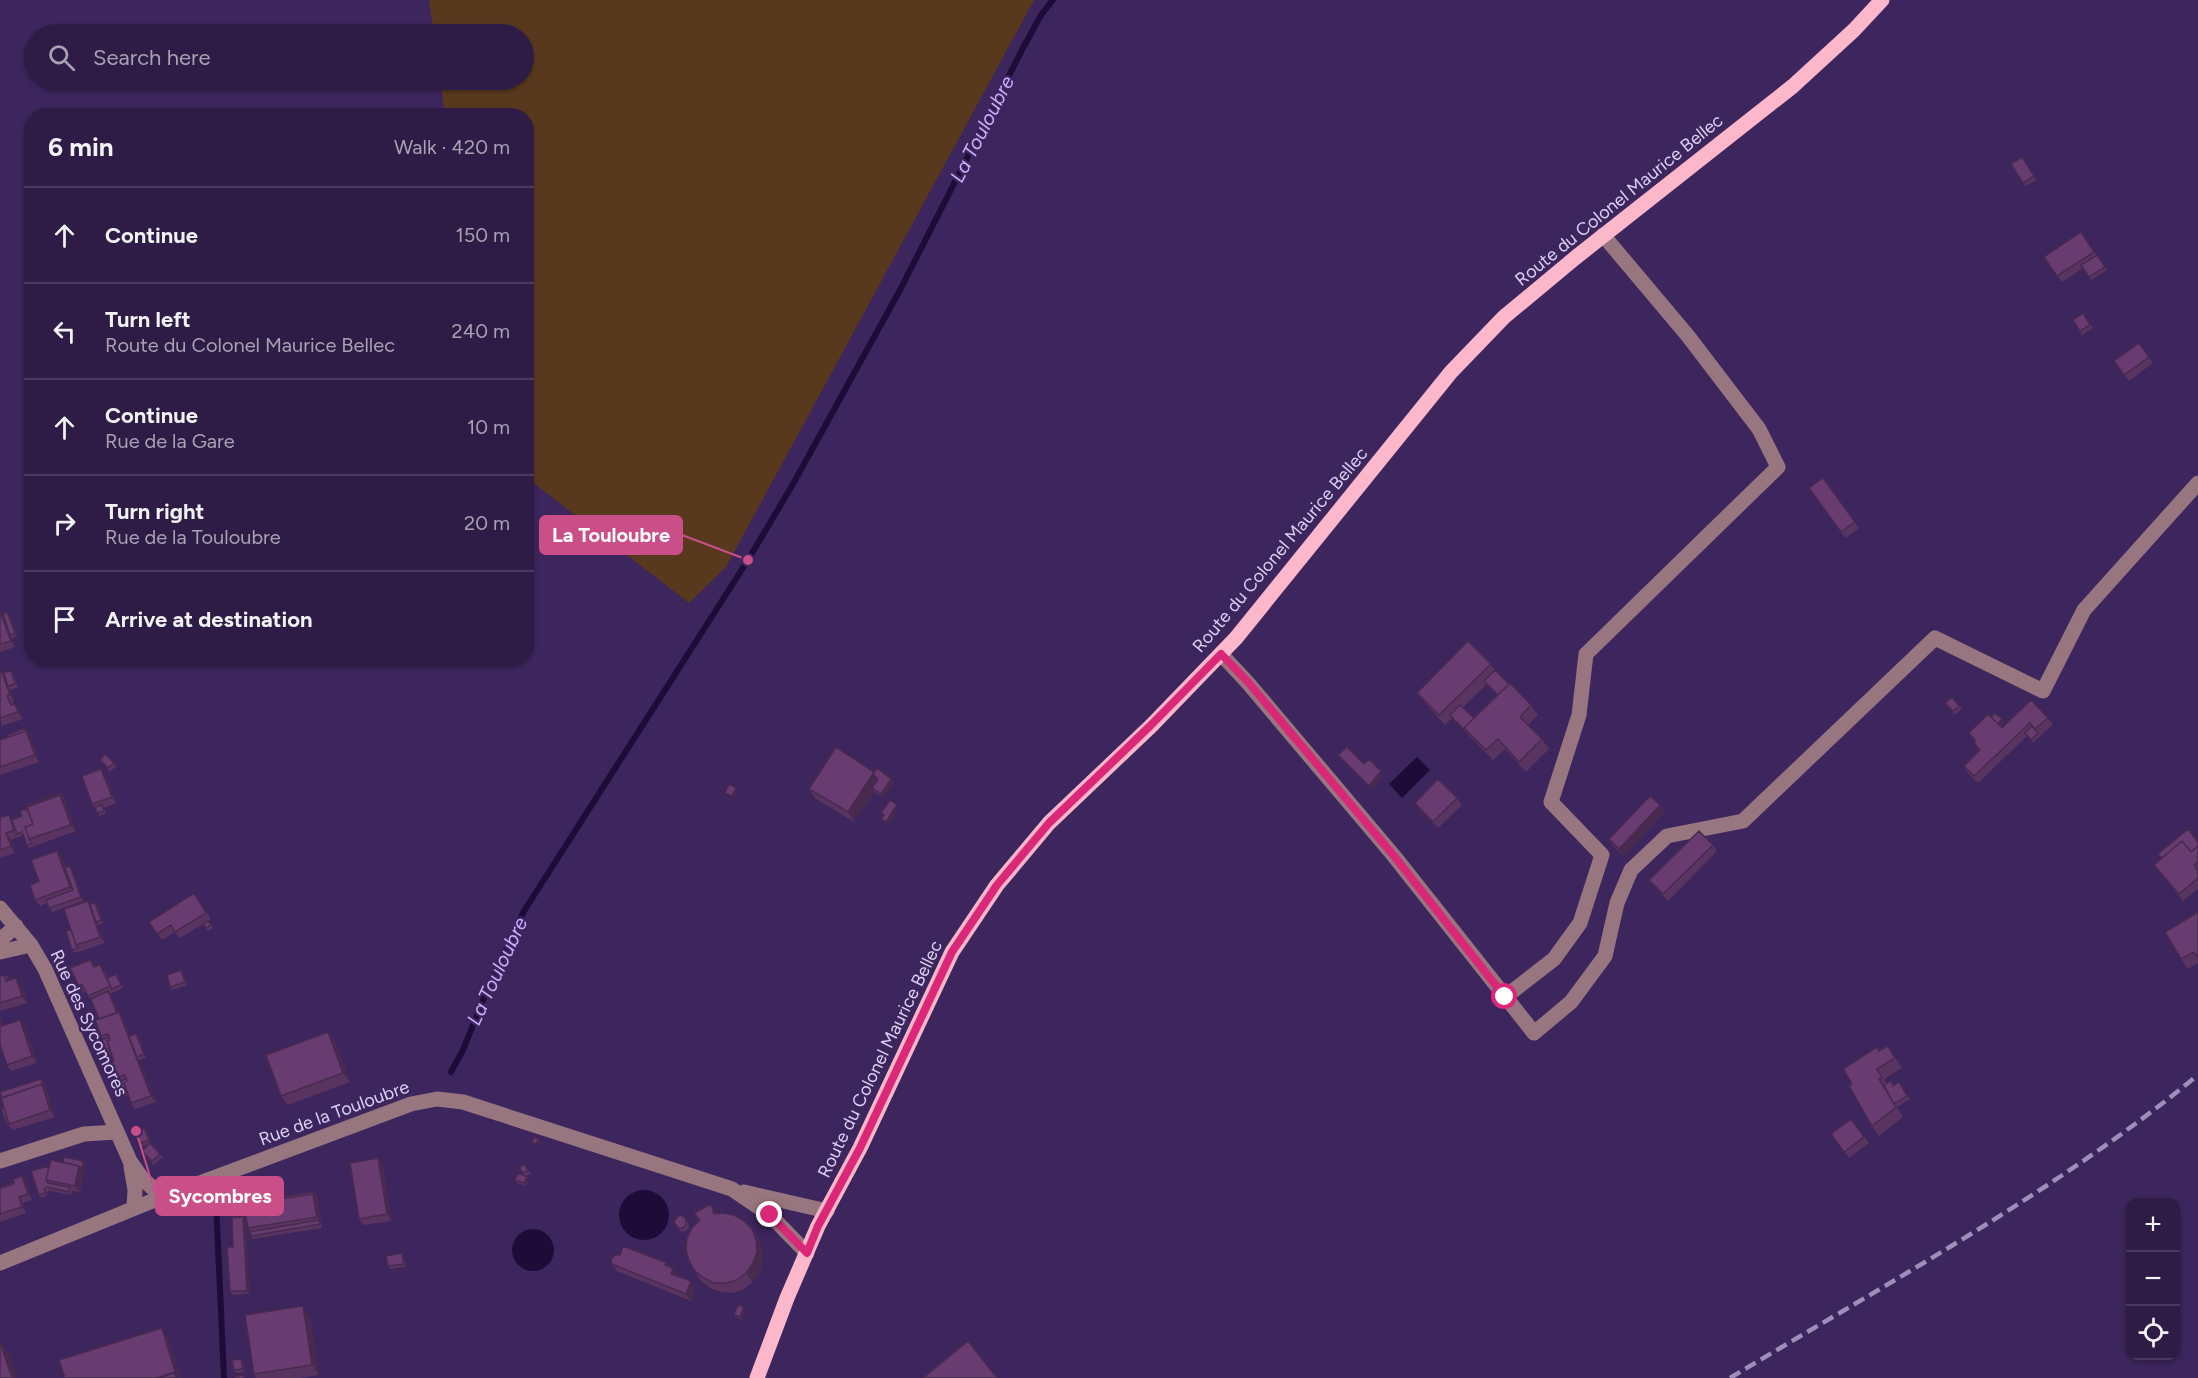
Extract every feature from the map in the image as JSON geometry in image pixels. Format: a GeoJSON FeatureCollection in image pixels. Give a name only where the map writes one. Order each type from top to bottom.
{"type":"FeatureCollection","features":[{"type":"Feature","properties":{"kind":"main road","name":"Route du Colonel Maurice Bellec"},"geometry":{"type":"LineString","coordinates":[[757,1378],[787,1298],[824,1215],[860,1148],[952,952],[997,885],[1049,823],[1150,726],[1236,638],[1451,372],[1504,317],[1603,235],[1793,86],[1854,30],[1882,0]]}},
{"type":"Feature","properties":{"kind":"street"},"geometry":{"type":"LineString","coordinates":[[1505,997],[1554,959],[1580,923],[1602,855],[1551,802],[1579,715],[1586,654],[1778,467],[1759,429],[1688,336],[1603,235]]}},
{"type":"Feature","properties":{"kind":"street"},"geometry":{"type":"LineString","coordinates":[[1221,654],[1248,682],[1394,856],[1534,1034],[1571,1002],[1605,956],[1617,903],[1631,870],[1667,836],[1743,821],[1935,638],[2043,691],[2084,610],[2198,483]]}},
{"type":"Feature","properties":{"kind":"street","name":"Rue des Sycomores"},"geometry":{"type":"LineString","coordinates":[[0,908],[31,945],[57,994],[130,1161]]}},
{"type":"Feature","properties":{"kind":"street"},"geometry":{"type":"LineString","coordinates":[[0,940],[16,926]]}},
{"type":"Feature","properties":{"kind":"street"},"geometry":{"type":"LineString","coordinates":[[0,952],[31,945]]}},
{"type":"Feature","properties":{"kind":"street","name":"Rue de la Touloubre"},"geometry":{"type":"LineString","coordinates":[[0,1263],[162,1197],[411,1104],[437,1099],[463,1102],[732,1189],[770,1215],[807,1253]]}},
{"type":"Feature","properties":{"kind":"street"},"geometry":{"type":"LineString","coordinates":[[84,1134],[106,1108]]}},
{"type":"Feature","properties":{"kind":"street"},"geometry":{"type":"LineString","coordinates":[[0,1161],[84,1134],[117,1132]]}},
{"type":"Feature","properties":{"kind":"street"},"geometry":{"type":"LineString","coordinates":[[130,1161],[142,1178],[162,1197]]}},
{"type":"Feature","properties":{"kind":"street"},"geometry":{"type":"LineString","coordinates":[[130,1161],[135,1190],[134,1208]]}},
{"type":"Feature","properties":{"kind":"street"},"geometry":{"type":"LineString","coordinates":[[732,1189],[824,1215]]}},
{"type":"Feature","properties":{"kind":"shaded area"},"geometry":{"type":"Polygon","coordinates":[[[429,0],[1034,0],[726,567],[689,603],[534,483],[534,108],[444,108],[441,90],[534,90],[534,24],[433,24],[429,0]]]}},
{"type":"Feature","properties":{"kind":"shaded area"},"geometry":{"type":"Polygon","coordinates":[[[1417,757],[1430,770],[1402,798],[1389,784],[1417,757]]]}},
{"type":"Feature","properties":{"kind":"shaded area"},"geometry":{"type":"Polygon","coordinates":[[[644,1190],[662,1197],[669,1215],[662,1233],[644,1240],[626,1233],[619,1215],[626,1197],[644,1190]]]}},
{"type":"Feature","properties":{"kind":"shaded area"},"geometry":{"type":"Polygon","coordinates":[[[533,1229],[541,1230],[548,1235],[553,1242],[553,1258],[548,1265],[541,1270],[533,1271],[525,1270],[518,1265],[513,1258],[512,1250],[513,1242],[518,1235],[525,1230],[533,1229]]]}},
{"type":"Feature","properties":{"kind":"building"},"geometry":{"type":"Polygon","coordinates":[[[2022,157],[2034,176],[2023,183],[2011,164],[2022,157]]]}},
{"type":"Feature","properties":{"kind":"building"},"geometry":{"type":"Polygon","coordinates":[[[2081,232],[2094,252],[2057,276],[2044,257],[2081,232]]]}},
{"type":"Feature","properties":{"kind":"building"},"geometry":{"type":"Polygon","coordinates":[[[2097,255],[2105,267],[2089,277],[2081,265],[2097,255]]]}},
{"type":"Feature","properties":{"kind":"building"},"geometry":{"type":"Polygon","coordinates":[[[2083,313],[2090,325],[2080,331],[2073,320],[2083,313]]]}},
{"type":"Feature","properties":{"kind":"building"},"geometry":{"type":"Polygon","coordinates":[[[2139,343],[2149,357],[2124,375],[2114,361],[2139,343]]]}},
{"type":"Feature","properties":{"kind":"building"},"geometry":{"type":"Polygon","coordinates":[[[1823,478],[1855,522],[1841,532],[1809,488],[1823,478]]]}},
{"type":"Feature","properties":{"kind":"building"},"geometry":{"type":"Polygon","coordinates":[[[0,611],[11,641],[0,644],[0,611]]]}},
{"type":"Feature","properties":{"kind":"building"},"geometry":{"type":"Polygon","coordinates":[[[7,612],[15,633],[10,635],[3,614],[7,612]]]}},
{"type":"Feature","properties":{"kind":"building"},"geometry":{"type":"Polygon","coordinates":[[[1468,641],[1491,664],[1439,715],[1417,693],[1468,641]]]}},
{"type":"Feature","properties":{"kind":"building"},"geometry":{"type":"Polygon","coordinates":[[[0,670],[10,695],[7,696],[11,705],[15,704],[18,712],[0,718],[0,670]]]}},
{"type":"Feature","properties":{"kind":"building"},"geometry":{"type":"Polygon","coordinates":[[[11,670],[15,684],[8,686],[4,673],[11,670]]]}},
{"type":"Feature","properties":{"kind":"building"},"geometry":{"type":"Polygon","coordinates":[[[1495,670],[1509,684],[1498,695],[1484,681],[1495,670]]]}},
{"type":"Feature","properties":{"kind":"building"},"geometry":{"type":"Polygon","coordinates":[[[1510,683],[1531,705],[1520,717],[1542,739],[1519,762],[1498,739],[1486,750],[1464,728],[1510,683]]]}},
{"type":"Feature","properties":{"kind":"building"},"geometry":{"type":"Polygon","coordinates":[[[1952,697],[1959,706],[1953,711],[1945,703],[1952,697]]]}},
{"type":"Feature","properties":{"kind":"building"},"geometry":{"type":"Polygon","coordinates":[[[2031,700],[2048,718],[2035,729],[2030,723],[1974,776],[1964,766],[1980,750],[1969,733],[1988,714],[2002,728],[2031,700]]]}},
{"type":"Feature","properties":{"kind":"building"},"geometry":{"type":"Polygon","coordinates":[[[1460,705],[1474,718],[1464,728],[1469,735],[1450,715],[1460,705]]]}},
{"type":"Feature","properties":{"kind":"building"},"geometry":{"type":"Polygon","coordinates":[[[1995,713],[2002,719],[1998,724],[1991,717],[1995,713]]]}},
{"type":"Feature","properties":{"kind":"building"},"geometry":{"type":"Polygon","coordinates":[[[2032,726],[2038,733],[2031,740],[2025,733],[2032,726]]]}},
{"type":"Feature","properties":{"kind":"building"},"geometry":{"type":"Polygon","coordinates":[[[26,728],[28,734],[26,731],[8,737],[7,735],[26,728]]]}},
{"type":"Feature","properties":{"kind":"building"},"geometry":{"type":"Polygon","coordinates":[[[26,731],[35,755],[0,767],[0,740],[26,731]]]}},
{"type":"Feature","properties":{"kind":"building"},"geometry":{"type":"Polygon","coordinates":[[[836,747],[874,772],[848,812],[809,789],[836,747]]]}},
{"type":"Feature","properties":{"kind":"building"},"geometry":{"type":"Polygon","coordinates":[[[1347,747],[1364,764],[1369,759],[1381,771],[1369,786],[1338,755],[1347,747]]]}},
{"type":"Feature","properties":{"kind":"building"},"geometry":{"type":"Polygon","coordinates":[[[105,754],[114,763],[108,768],[100,760],[105,754]]]}},
{"type":"Feature","properties":{"kind":"building"},"geometry":{"type":"Polygon","coordinates":[[[877,768],[891,779],[881,794],[872,788],[878,779],[873,774],[877,768]]]}},
{"type":"Feature","properties":{"kind":"building"},"geometry":{"type":"Polygon","coordinates":[[[101,769],[112,797],[92,804],[82,776],[101,769]]]}},
{"type":"Feature","properties":{"kind":"building"},"geometry":{"type":"Polygon","coordinates":[[[1438,779],[1457,798],[1433,822],[1415,803],[1438,779]]]}},
{"type":"Feature","properties":{"kind":"building"},"geometry":{"type":"Polygon","coordinates":[[[729,784],[736,788],[732,796],[725,793],[729,784]]]}},
{"type":"Feature","properties":{"kind":"building"},"geometry":{"type":"Polygon","coordinates":[[[61,793],[63,798],[60,795],[27,805],[61,793]]]}},
{"type":"Feature","properties":{"kind":"building"},"geometry":{"type":"Polygon","coordinates":[[[60,795],[71,825],[29,839],[25,827],[33,824],[27,807],[60,795]]]}},
{"type":"Feature","properties":{"kind":"building"},"geometry":{"type":"Polygon","coordinates":[[[1650,796],[1660,805],[1619,849],[1609,839],[1650,796]]]}},
{"type":"Feature","properties":{"kind":"building"},"geometry":{"type":"Polygon","coordinates":[[[890,800],[897,805],[886,822],[881,819],[884,815],[881,813],[890,800]]]}},
{"type":"Feature","properties":{"kind":"building"},"geometry":{"type":"Polygon","coordinates":[[[102,805],[104,811],[97,813],[95,807],[102,805]]]}},
{"type":"Feature","properties":{"kind":"building"},"geometry":{"type":"Polygon","coordinates":[[[27,809],[33,824],[25,827],[32,843],[27,845],[22,832],[17,834],[12,820],[22,816],[20,811],[27,809]]]}},
{"type":"Feature","properties":{"kind":"building"},"geometry":{"type":"Polygon","coordinates":[[[9,815],[14,830],[6,833],[11,846],[0,850],[0,818],[9,815]]]}},
{"type":"Feature","properties":{"kind":"building"},"geometry":{"type":"Polygon","coordinates":[[[2188,829],[2198,842],[2198,846],[2191,852],[2182,841],[2162,858],[2158,854],[2188,829]]]}},
{"type":"Feature","properties":{"kind":"building"},"geometry":{"type":"Polygon","coordinates":[[[1699,831],[1713,845],[1663,894],[1649,880],[1699,831]]]}},
{"type":"Feature","properties":{"kind":"building"},"geometry":{"type":"Polygon","coordinates":[[[2182,841],[2191,852],[2198,846],[2198,862],[2194,865],[2198,871],[2198,878],[2179,894],[2154,865],[2182,841]]]}},
{"type":"Feature","properties":{"kind":"building"},"geometry":{"type":"Polygon","coordinates":[[[57,851],[70,887],[35,900],[30,885],[39,881],[31,860],[57,851]]]}},
{"type":"Feature","properties":{"kind":"building"},"geometry":{"type":"Polygon","coordinates":[[[70,866],[81,897],[49,908],[46,900],[73,890],[65,868],[70,866]]]}},
{"type":"Feature","properties":{"kind":"building"},"geometry":{"type":"Polygon","coordinates":[[[194,893],[206,913],[175,932],[171,925],[157,934],[149,922],[194,893]]]}},
{"type":"Feature","properties":{"kind":"building"},"geometry":{"type":"Polygon","coordinates":[[[88,901],[100,937],[76,945],[64,909],[88,901]]]}},
{"type":"Feature","properties":{"kind":"building"},"geometry":{"type":"Polygon","coordinates":[[[95,903],[101,920],[96,922],[90,904],[95,903]]]}},
{"type":"Feature","properties":{"kind":"building"},"geometry":{"type":"Polygon","coordinates":[[[2198,912],[2198,958],[2194,952],[2181,959],[2165,932],[2198,912]]]}},
{"type":"Feature","properties":{"kind":"building"},"geometry":{"type":"Polygon","coordinates":[[[208,921],[211,925],[206,928],[203,924],[208,921]]]}},
{"type":"Feature","properties":{"kind":"building"},"geometry":{"type":"Polygon","coordinates":[[[71,930],[78,948],[72,950],[66,931],[71,930]]]}},
{"type":"Feature","properties":{"kind":"building"},"geometry":{"type":"Polygon","coordinates":[[[90,960],[94,967],[100,965],[110,986],[88,996],[82,984],[79,986],[70,968],[90,960]]]}},
{"type":"Feature","properties":{"kind":"building"},"geometry":{"type":"Polygon","coordinates":[[[181,970],[185,982],[170,987],[167,975],[181,970]]]}},
{"type":"Feature","properties":{"kind":"building"},"geometry":{"type":"Polygon","coordinates":[[[116,974],[121,985],[112,989],[107,978],[116,974]]]}},
{"type":"Feature","properties":{"kind":"building"},"geometry":{"type":"Polygon","coordinates":[[[4,975],[6,981],[16,978],[22,996],[0,1003],[0,976],[4,975]]]}},
{"type":"Feature","properties":{"kind":"building"},"geometry":{"type":"Polygon","coordinates":[[[108,991],[117,1013],[99,1019],[91,999],[108,991]]]}},
{"type":"Feature","properties":{"kind":"building"},"geometry":{"type":"Polygon","coordinates":[[[119,1012],[151,1096],[131,1103],[124,1083],[127,1081],[125,1075],[118,1077],[112,1061],[114,1061],[107,1041],[110,1040],[108,1034],[101,1036],[95,1020],[119,1012]]]}},
{"type":"Feature","properties":{"kind":"building"},"geometry":{"type":"Polygon","coordinates":[[[0,1019],[2,1026],[20,1020],[32,1056],[7,1065],[0,1045],[0,1019]]]}},
{"type":"Feature","properties":{"kind":"building"},"geometry":{"type":"Polygon","coordinates":[[[328,1032],[343,1073],[281,1096],[266,1055],[328,1032]]]}},
{"type":"Feature","properties":{"kind":"building"},"geometry":{"type":"Polygon","coordinates":[[[136,1034],[144,1054],[137,1057],[129,1036],[136,1034]]]}},
{"type":"Feature","properties":{"kind":"building"},"geometry":{"type":"Polygon","coordinates":[[[109,1037],[110,1040],[107,1041],[110,1051],[106,1052],[102,1040],[109,1037]]]}},
{"type":"Feature","properties":{"kind":"building"},"geometry":{"type":"Polygon","coordinates":[[[1888,1046],[1895,1058],[1877,1069],[1882,1078],[1879,1079],[1896,1107],[1872,1126],[1849,1086],[1852,1084],[1843,1069],[1877,1047],[1879,1051],[1888,1046]]]}},
{"type":"Feature","properties":{"kind":"building"},"geometry":{"type":"Polygon","coordinates":[[[41,1079],[44,1088],[42,1084],[2,1098],[0,1092],[41,1079]]]}},
{"type":"Feature","properties":{"kind":"building"},"geometry":{"type":"Polygon","coordinates":[[[126,1079],[124,1083],[127,1092],[123,1093],[119,1081],[126,1079]]]}},
{"type":"Feature","properties":{"kind":"building"},"geometry":{"type":"Polygon","coordinates":[[[1891,1081],[1893,1086],[1899,1082],[1907,1096],[1894,1104],[1884,1085],[1891,1081]]]}},
{"type":"Feature","properties":{"kind":"building"},"geometry":{"type":"Polygon","coordinates":[[[42,1084],[50,1110],[9,1124],[1,1098],[42,1084]]]}},
{"type":"Feature","properties":{"kind":"building"},"geometry":{"type":"Polygon","coordinates":[[[1,1108],[4,1108],[8,1122],[6,1123],[1,1108]]]}},
{"type":"Feature","properties":{"kind":"building"},"geometry":{"type":"Polygon","coordinates":[[[1851,1119],[1864,1137],[1844,1152],[1831,1134],[1851,1119]]]}},
{"type":"Feature","properties":{"kind":"building"},"geometry":{"type":"Polygon","coordinates":[[[144,1128],[149,1140],[139,1144],[134,1132],[144,1128]]]}},
{"type":"Feature","properties":{"kind":"building"},"geometry":{"type":"Polygon","coordinates":[[[534,1137],[539,1139],[536,1144],[532,1142],[534,1137]]]}},
{"type":"Feature","properties":{"kind":"building"},"geometry":{"type":"Polygon","coordinates":[[[150,1143],[160,1154],[152,1161],[142,1151],[150,1143]]]}},
{"type":"Feature","properties":{"kind":"building"},"geometry":{"type":"Polygon","coordinates":[[[64,1157],[83,1161],[82,1169],[63,1162],[64,1157]]]}},
{"type":"Feature","properties":{"kind":"building"},"geometry":{"type":"Polygon","coordinates":[[[378,1158],[387,1214],[359,1219],[350,1163],[378,1158]]]}},
{"type":"Feature","properties":{"kind":"building"},"geometry":{"type":"Polygon","coordinates":[[[51,1160],[79,1166],[75,1186],[46,1180],[51,1160]]]}},
{"type":"Feature","properties":{"kind":"building"},"geometry":{"type":"Polygon","coordinates":[[[525,1165],[528,1171],[523,1173],[520,1169],[525,1165]]]}},
{"type":"Feature","properties":{"kind":"building"},"geometry":{"type":"Polygon","coordinates":[[[49,1166],[46,1180],[48,1183],[69,1187],[69,1192],[47,1187],[44,1189],[45,1193],[39,1195],[31,1171],[49,1166]]]}},
{"type":"Feature","properties":{"kind":"building"},"geometry":{"type":"Polygon","coordinates":[[[518,1173],[527,1177],[524,1183],[515,1180],[518,1173]]]}},
{"type":"Feature","properties":{"kind":"building"},"geometry":{"type":"Polygon","coordinates":[[[22,1176],[28,1194],[19,1197],[22,1207],[0,1214],[0,1188],[14,1184],[13,1179],[22,1176]]]}},
{"type":"Feature","properties":{"kind":"building"},"geometry":{"type":"Polygon","coordinates":[[[314,1192],[315,1197],[313,1194],[246,1204],[245,1202],[314,1192]]]}},
{"type":"Feature","properties":{"kind":"building"},"geometry":{"type":"Polygon","coordinates":[[[313,1194],[317,1217],[248,1228],[244,1204],[313,1194]]]}},
{"type":"Feature","properties":{"kind":"building"},"geometry":{"type":"Polygon","coordinates":[[[711,1204],[714,1214],[734,1215],[744,1221],[752,1229],[756,1240],[757,1252],[753,1263],[737,1280],[726,1283],[714,1283],[695,1271],[686,1250],[687,1238],[692,1228],[700,1220],[694,1213],[711,1204]]]}},
{"type":"Feature","properties":{"kind":"building"},"geometry":{"type":"Polygon","coordinates":[[[681,1215],[686,1219],[686,1225],[679,1229],[674,1222],[681,1215]]]}},
{"type":"Feature","properties":{"kind":"building"},"geometry":{"type":"Polygon","coordinates":[[[243,1217],[247,1291],[230,1291],[227,1247],[233,1247],[232,1218],[243,1217]]]}},
{"type":"Feature","properties":{"kind":"building"},"geometry":{"type":"Polygon","coordinates":[[[319,1220],[320,1224],[251,1236],[250,1232],[319,1220]]]}},
{"type":"Feature","properties":{"kind":"building"},"geometry":{"type":"Polygon","coordinates":[[[623,1246],[667,1263],[665,1265],[673,1268],[671,1274],[691,1281],[686,1294],[612,1264],[611,1259],[615,1255],[620,1255],[623,1246]]]}},
{"type":"Feature","properties":{"kind":"building"},"geometry":{"type":"Polygon","coordinates":[[[402,1253],[404,1264],[388,1266],[386,1256],[402,1253]]]}},
{"type":"Feature","properties":{"kind":"building"},"geometry":{"type":"Polygon","coordinates":[[[738,1305],[744,1307],[740,1317],[734,1315],[738,1305]]]}},
{"type":"Feature","properties":{"kind":"building"},"geometry":{"type":"Polygon","coordinates":[[[303,1306],[312,1365],[254,1374],[245,1315],[303,1306]]]}},
{"type":"Feature","properties":{"kind":"building"},"geometry":{"type":"Polygon","coordinates":[[[162,1328],[175,1372],[156,1378],[65,1378],[59,1360],[162,1328]]]}},
{"type":"Feature","properties":{"kind":"building"},"geometry":{"type":"Polygon","coordinates":[[[968,1341],[997,1378],[923,1378],[968,1341]]]}},
{"type":"Feature","properties":{"kind":"building"},"geometry":{"type":"Polygon","coordinates":[[[0,1342],[12,1378],[0,1378],[0,1342]]]}},
{"type":"Feature","properties":{"kind":"building"},"geometry":{"type":"Polygon","coordinates":[[[241,1359],[243,1369],[234,1370],[232,1360],[241,1359]]]}},
{"type":"Feature","properties":{"kind":"building"},"geometry":{"type":"Polygon","coordinates":[[[174,1373],[176,1378],[159,1378],[174,1373]]]}},
{"type":"Feature","properties":{"kind":"waterway","name":"La Touloubre"},"geometry":{"type":"LineString","coordinates":[[451,1072],[463,1050],[490,983],[524,911],[748,560],[793,484],[900,290],[1023,48],[1041,15],[1053,0]]}},
{"type":"Feature","properties":{"kind":"waterway","name":"La Touloubre"},"geometry":{"type":"LineString","coordinates":[[216,1202],[224,1378]]}},
{"type":"Feature","properties":{"kind":"railway"},"geometry":{"type":"LineString","coordinates":[[1730,1378],[1970,1235],[2029,1197],[2144,1117],[2198,1075]]}},
{"type":"Feature","properties":{"kind":"place","name":"La Touloubre"},"geometry":{"type":"Point","coordinates":[748,560]}},
{"type":"Feature","properties":{"kind":"place","name":"Sycombres"},"geometry":{"type":"Point","coordinates":[136,1131]}},
{"type":"Feature","properties":{"kind":"route"},"geometry":{"type":"LineString","coordinates":[[770,1215],[807,1253],[818,1226],[860,1148],[952,952],[997,885],[1049,823],[1221,654],[1248,682],[1394,856],[1505,997]]}}]}
